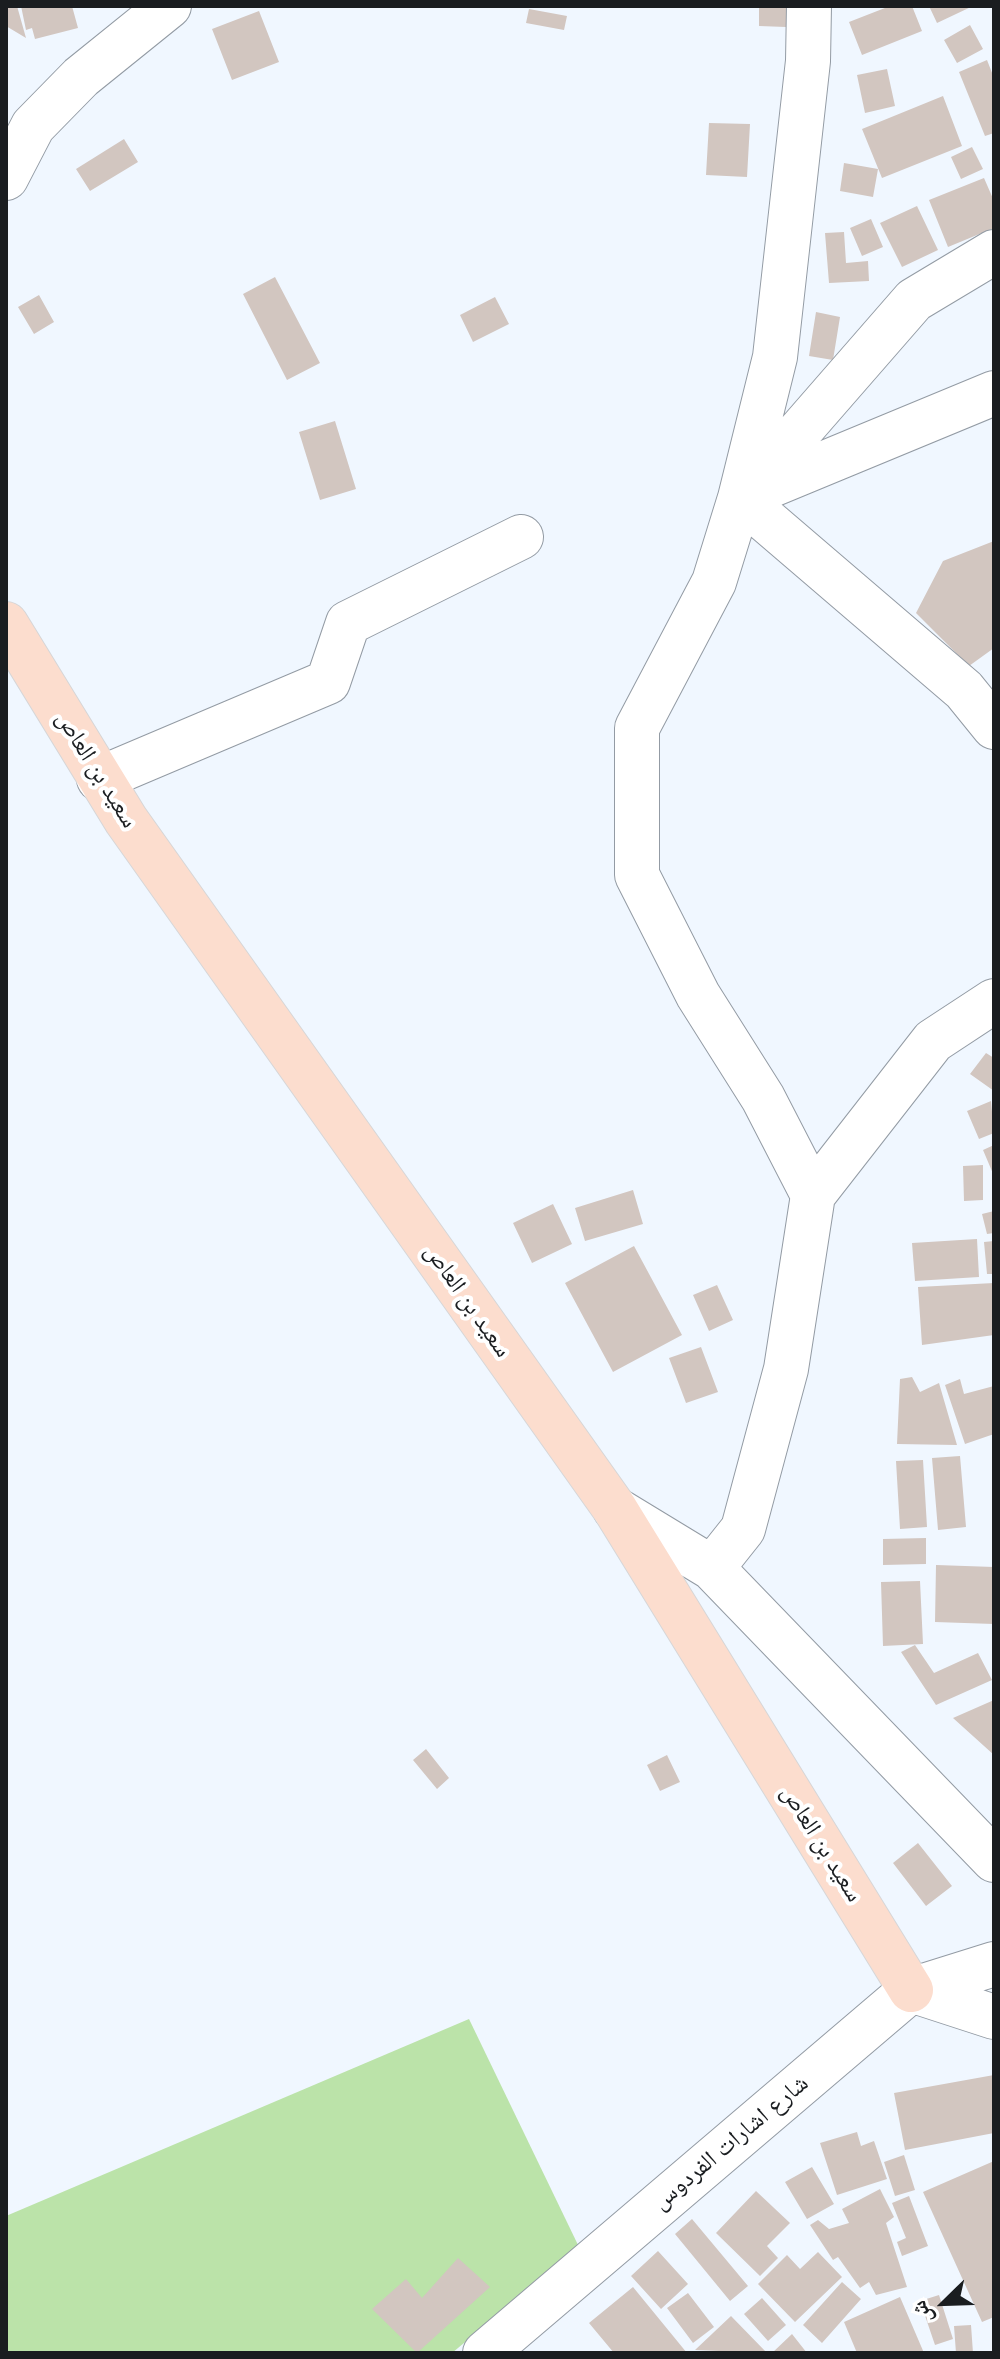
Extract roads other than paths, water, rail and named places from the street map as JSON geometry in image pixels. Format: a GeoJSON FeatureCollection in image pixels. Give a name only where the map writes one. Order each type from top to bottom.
{"type":"FeatureCollection","features":[{"type":"Feature","properties":{"kind":"main road","name":"سعيد بن العاص"},"geometry":{"type":"LineString","coordinates":[[6,624],[99,779],[615,1509],[911,1990]]}},
{"type":"Feature","properties":{"kind":"street"},"geometry":{"type":"LineString","coordinates":[[6,178],[33,126],[81,77],[169,6]]}},
{"type":"Feature","properties":{"kind":"street"},"geometry":{"type":"LineString","coordinates":[[809,6],[808,61],[775,357],[740,498],[714,582],[637,728],[637,875],[698,995],[763,1098],[813,1195]]}},
{"type":"Feature","properties":{"kind":"street"},"geometry":{"type":"LineString","coordinates":[[740,498],[914,300],[994,252]]}},
{"type":"Feature","properties":{"kind":"street"},"geometry":{"type":"LineString","coordinates":[[740,498],[994,393]]}},
{"type":"Feature","properties":{"kind":"street"},"geometry":{"type":"LineString","coordinates":[[740,498],[979,679],[994,727]]}},
{"type":"Feature","properties":{"kind":"street"},"geometry":{"type":"LineString","coordinates":[[99,779],[328,682],[348,623],[521,537]]}},
{"type":"Feature","properties":{"kind":"street"},"geometry":{"type":"LineString","coordinates":[[712,1568],[743,1529],[786,1369],[813,1195],[933,1041],[994,1001]]}},
{"type":"Feature","properties":{"kind":"street"},"geometry":{"type":"LineString","coordinates":[[615,1509],[712,1568],[994,1860]]}},
{"type":"Feature","properties":{"kind":"street","name":"شارع اشارات الفردوس"},"geometry":{"type":"LineString","coordinates":[[485,2353],[911,1990],[994,1964]]}},
{"type":"Feature","properties":{"kind":"street"},"geometry":{"type":"LineString","coordinates":[[911,1990],[994,2017]]}}]}
